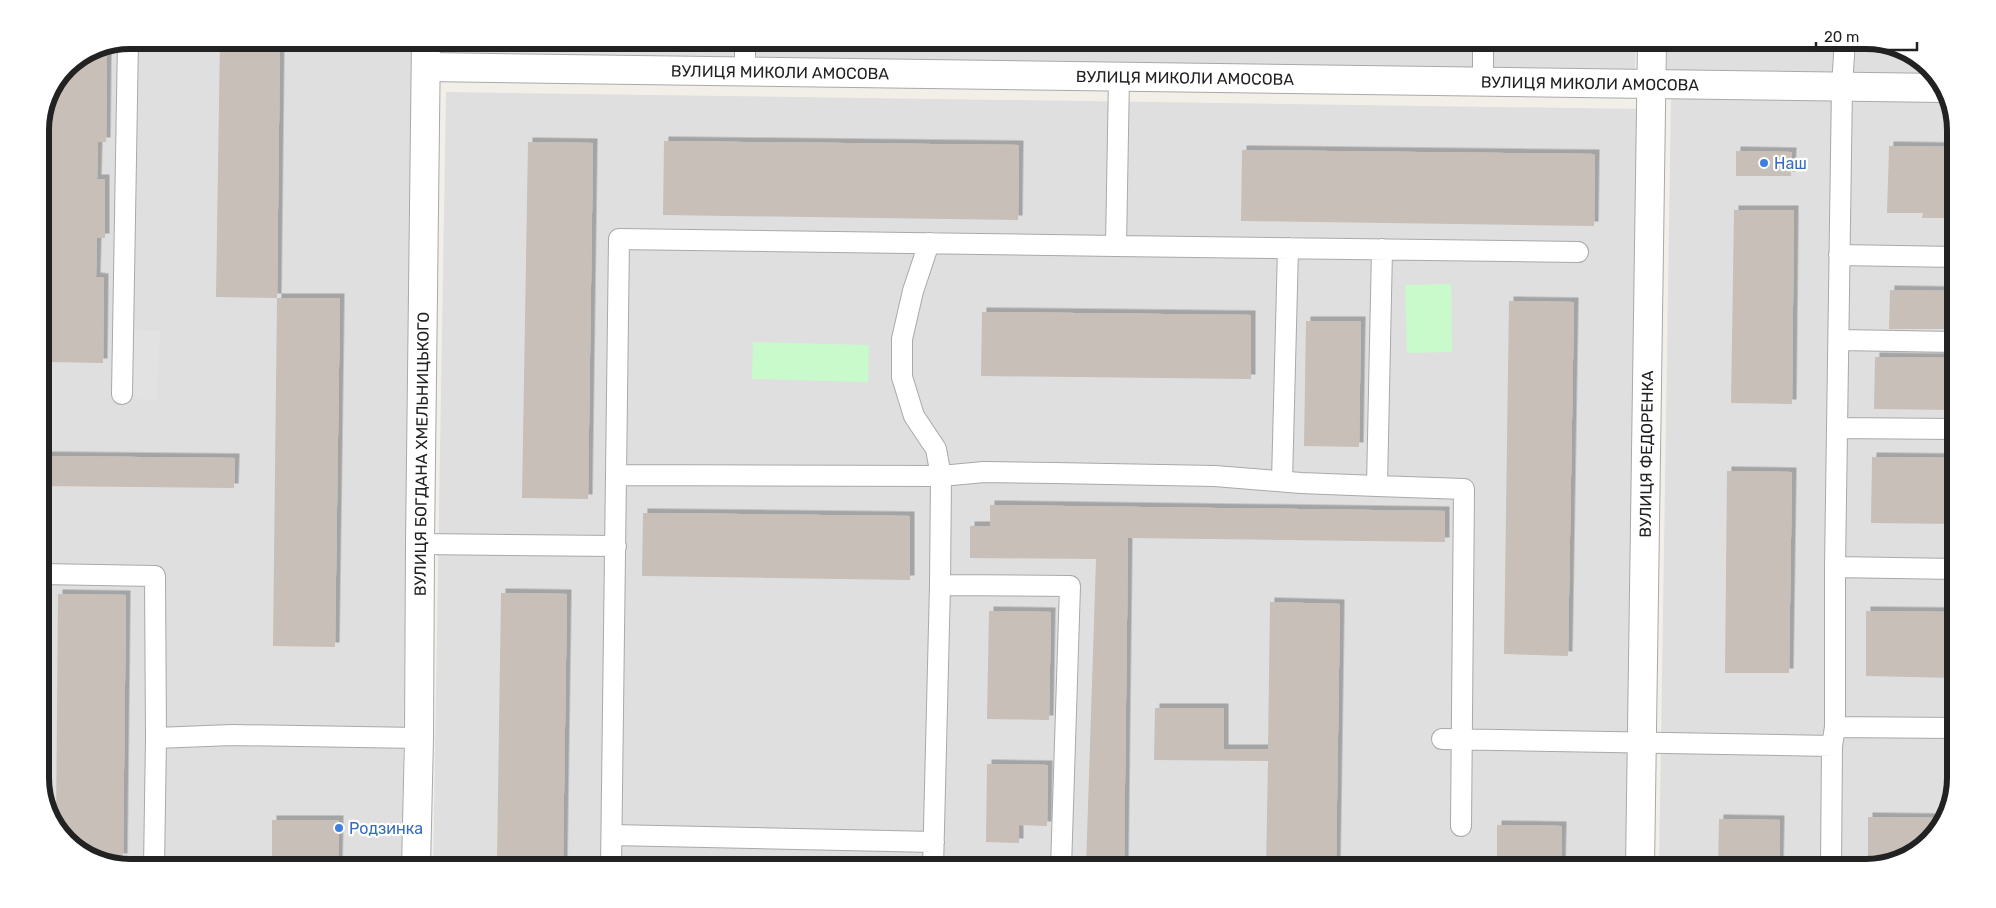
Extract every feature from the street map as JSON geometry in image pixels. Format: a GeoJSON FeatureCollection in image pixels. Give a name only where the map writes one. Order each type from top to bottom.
{"type":"FeatureCollection","features":[{"type":"Feature","properties":{"kind":"street","name":"ВУЛИЦЯ БОГДАНА ХМЕЛЬНИЦЬКОГО"},"geometry":{"type":"LineString","coordinates":[[416,859],[420,738],[420,544],[426,49]]}},
{"type":"Feature","properties":{"kind":"street","name":"ВУЛИЦЯ ФЕДОРЕНКА"},"geometry":{"type":"LineString","coordinates":[[1640,859],[1652,49]]}},
{"type":"Feature","properties":{"kind":"street","name":"ВУЛИЦЯ МИКОЛИ АМОСОВА"},"geometry":{"type":"LineString","coordinates":[[426,67],[1935,88]]}},
{"type":"Feature","properties":{"kind":"lane"},"geometry":{"type":"LineString","coordinates":[[122,394],[128,49]]}},
{"type":"Feature","properties":{"kind":"lane"},"geometry":{"type":"LineString","coordinates":[[745,49],[745,71]]}},
{"type":"Feature","properties":{"kind":"lane"},"geometry":{"type":"LineString","coordinates":[[1483,49],[1483,81]]}},
{"type":"Feature","properties":{"kind":"lane"},"geometry":{"type":"LineString","coordinates":[[1831,859],[1839,255],[1844,49]]}},
{"type":"Feature","properties":{"kind":"lane"},"geometry":{"type":"LineString","coordinates":[[1116,246],[1118,76]]}},
{"type":"Feature","properties":{"kind":"lane"},"geometry":{"type":"LineString","coordinates":[[611,859],[619,239],[1578,252]]}},
{"type":"Feature","properties":{"kind":"lane"},"geometry":{"type":"LineString","coordinates":[[929,243],[913,291],[902,339],[902,377],[914,416],[936,449],[941,476],[933,859]]}},
{"type":"Feature","properties":{"kind":"lane"},"geometry":{"type":"LineString","coordinates":[[1282,481],[1288,248]]}},
{"type":"Feature","properties":{"kind":"lane"},"geometry":{"type":"LineString","coordinates":[[1377,486],[1382,249]]}},
{"type":"Feature","properties":{"kind":"lane"},"geometry":{"type":"LineString","coordinates":[[1839,255],[1947,257]]}},
{"type":"Feature","properties":{"kind":"lane"},"geometry":{"type":"LineString","coordinates":[[1838,340],[1947,342]]}},
{"type":"Feature","properties":{"kind":"lane"},"geometry":{"type":"LineString","coordinates":[[1837,428],[1947,429]]}},
{"type":"Feature","properties":{"kind":"lane"},"geometry":{"type":"LineString","coordinates":[[617,475],[941,476],[984,472],[1054,473],[1215,476],[1464,490],[1461,826]]}},
{"type":"Feature","properties":{"kind":"lane"},"geometry":{"type":"LineString","coordinates":[[420,544],[616,546]]}},
{"type":"Feature","properties":{"kind":"lane"},"geometry":{"type":"LineString","coordinates":[[1835,567],[1947,568]]}},
{"type":"Feature","properties":{"kind":"lane"},"geometry":{"type":"LineString","coordinates":[[49,574],[155,576],[154,859]]}},
{"type":"Feature","properties":{"kind":"lane"},"geometry":{"type":"LineString","coordinates":[[940,585],[1070,586],[1061,859]]}},
{"type":"Feature","properties":{"kind":"lane"},"geometry":{"type":"LineString","coordinates":[[1442,739],[1642,743],[1833,736],[1947,729]]}},
{"type":"Feature","properties":{"kind":"lane"},"geometry":{"type":"LineString","coordinates":[[156,738],[232,735],[420,738]]}},
{"type":"Feature","properties":{"kind":"lane"},"geometry":{"type":"LineString","coordinates":[[612,835],[934,842]]}},
{"type":"Feature","properties":{"kind":"shaded area"},"geometry":{"type":"Polygon","coordinates":[[[412,49],[402,859],[130,859],[114,858],[99,853],[80,843],[65,828],[55,809],[49,784],[49,124],[57,94],[65,80],[76,69],[89,60],[114,50],[412,49]]]}},
{"type":"Feature","properties":{"kind":"shaded area"},"geometry":{"type":"Polygon","coordinates":[[[440,49],[1636,49],[1635,69],[440,54],[440,49]]]}},
{"type":"Feature","properties":{"kind":"shaded area"},"geometry":{"type":"Polygon","coordinates":[[[1667,49],[1866,49],[1882,50],[1897,55],[1916,65],[1926,74],[1667,71],[1667,49]]]}},
{"type":"Feature","properties":{"kind":"shaded area"},"geometry":{"type":"Polygon","coordinates":[[[446,92],[1640,109],[1627,859],[433,859],[446,92]]]}},
{"type":"Feature","properties":{"kind":"shaded area"},"geometry":{"type":"Polygon","coordinates":[[[1671,96],[1941,100],[1947,124],[1947,778],[1946,794],[1941,809],[1934,823],[1920,839],[1902,851],[1882,858],[1659,859],[1671,96]]]}},
{"type":"Feature","properties":{"kind":"shaded area"},"geometry":{"type":"Polygon","coordinates":[[[115,329],[160,331],[157,400],[112,398],[115,329]]]}},
{"type":"Feature","properties":{"kind":"green space"},"geometry":{"type":"Polygon","coordinates":[[[1451,284],[1452,352],[1407,353],[1405,285],[1451,284]]]}},
{"type":"Feature","properties":{"kind":"green space"},"geometry":{"type":"Polygon","coordinates":[[[753,342],[869,345],[868,382],[752,379],[753,342]]]}},
{"type":"Feature","properties":{"kind":"building"},"geometry":{"type":"Polygon","coordinates":[[[220,49],[280,49],[277,298],[216,297],[220,49]]]}},
{"type":"Feature","properties":{"kind":"building"},"geometry":{"type":"Polygon","coordinates":[[[102,54],[107,54],[106,142],[98,142],[97,179],[105,179],[105,238],[97,238],[96,277],[104,278],[103,363],[49,362],[49,124],[57,94],[65,80],[89,60],[102,54]]]}},
{"type":"Feature","properties":{"kind":"building"},"geometry":{"type":"Polygon","coordinates":[[[664,141],[1019,145],[1018,220],[663,215],[664,141]]]}},
{"type":"Feature","properties":{"kind":"building"},"geometry":{"type":"Polygon","coordinates":[[[528,142],[593,143],[588,499],[522,498],[528,142]]]}},
{"type":"Feature","properties":{"kind":"building"},"geometry":{"type":"Polygon","coordinates":[[[1889,146],[1947,147],[1947,214],[1945,214],[1945,218],[1922,218],[1923,213],[1887,213],[1889,146]]]}},
{"type":"Feature","properties":{"kind":"building"},"geometry":{"type":"Polygon","coordinates":[[[1242,150],[1595,154],[1594,226],[1241,221],[1242,150]]]}},
{"type":"Feature","properties":{"kind":"building"},"geometry":{"type":"Polygon","coordinates":[[[1736,151],[1792,152],[1791,176],[1736,176],[1736,151]]]}},
{"type":"Feature","properties":{"kind":"building"},"geometry":{"type":"Polygon","coordinates":[[[1734,210],[1794,210],[1792,404],[1731,403],[1734,210]]]}},
{"type":"Feature","properties":{"kind":"building"},"geometry":{"type":"Polygon","coordinates":[[[1890,290],[1947,291],[1947,329],[1889,329],[1890,290]]]}},
{"type":"Feature","properties":{"kind":"building"},"geometry":{"type":"Polygon","coordinates":[[[277,298],[340,298],[335,647],[273,646],[277,298]]]}},
{"type":"Feature","properties":{"kind":"building"},"geometry":{"type":"Polygon","coordinates":[[[1509,301],[1574,302],[1568,656],[1504,654],[1509,301]]]}},
{"type":"Feature","properties":{"kind":"building"},"geometry":{"type":"Polygon","coordinates":[[[982,312],[1251,315],[1251,379],[981,376],[982,312]]]}},
{"type":"Feature","properties":{"kind":"building"},"geometry":{"type":"Polygon","coordinates":[[[1306,321],[1361,321],[1359,447],[1304,446],[1306,321]]]}},
{"type":"Feature","properties":{"kind":"building"},"geometry":{"type":"Polygon","coordinates":[[[1875,357],[1947,358],[1947,410],[1874,409],[1875,357]]]}},
{"type":"Feature","properties":{"kind":"building"},"geometry":{"type":"Polygon","coordinates":[[[49,456],[235,458],[234,488],[49,486],[49,456]]]}},
{"type":"Feature","properties":{"kind":"building"},"geometry":{"type":"Polygon","coordinates":[[[1872,457],[1947,458],[1947,524],[1871,523],[1872,457]]]}},
{"type":"Feature","properties":{"kind":"building"},"geometry":{"type":"Polygon","coordinates":[[[1727,471],[1792,472],[1789,673],[1725,673],[1727,471]]]}},
{"type":"Feature","properties":{"kind":"building"},"geometry":{"type":"Polygon","coordinates":[[[990,505],[1445,511],[1445,542],[1128,538],[1124,859],[1086,859],[1096,559],[970,558],[970,526],[990,526],[990,505]]]}},
{"type":"Feature","properties":{"kind":"building"},"geometry":{"type":"Polygon","coordinates":[[[643,513],[910,516],[910,580],[642,576],[643,513]]]}},
{"type":"Feature","properties":{"kind":"building"},"geometry":{"type":"Polygon","coordinates":[[[501,593],[567,594],[563,859],[497,859],[501,593]]]}},
{"type":"Feature","properties":{"kind":"building"},"geometry":{"type":"Polygon","coordinates":[[[58,594],[126,595],[123,858],[113,858],[99,853],[80,843],[65,828],[56,811],[58,594]]]}},
{"type":"Feature","properties":{"kind":"building"},"geometry":{"type":"Polygon","coordinates":[[[1270,602],[1340,604],[1336,859],[1266,859],[1268,761],[1154,760],[1155,708],[1224,708],[1224,749],[1268,749],[1270,602]]]}},
{"type":"Feature","properties":{"kind":"building"},"geometry":{"type":"Polygon","coordinates":[[[989,611],[1051,612],[1049,720],[987,719],[989,611]]]}},
{"type":"Feature","properties":{"kind":"building"},"geometry":{"type":"Polygon","coordinates":[[[1866,611],[1947,612],[1947,678],[1866,676],[1866,611]]]}},
{"type":"Feature","properties":{"kind":"building"},"geometry":{"type":"Polygon","coordinates":[[[987,764],[1048,765],[1047,826],[1019,825],[1019,843],[986,842],[987,764]]]}},
{"type":"Feature","properties":{"kind":"building"},"geometry":{"type":"Polygon","coordinates":[[[1868,817],[1937,818],[1927,832],[1911,846],[1882,858],[1868,859],[1868,817]]]}},
{"type":"Feature","properties":{"kind":"building"},"geometry":{"type":"Polygon","coordinates":[[[1719,819],[1780,820],[1779,859],[1718,859],[1719,819]]]}},
{"type":"Feature","properties":{"kind":"building"},"geometry":{"type":"Polygon","coordinates":[[[272,820],[339,820],[338,859],[272,859],[272,820]]]}},
{"type":"Feature","properties":{"kind":"building"},"geometry":{"type":"Polygon","coordinates":[[[1497,825],[1562,826],[1561,859],[1497,859],[1497,825]]]}},
{"type":"Feature","properties":{"kind":"place","name":"Наш"},"geometry":{"type":"Point","coordinates":[1764,163]}},
{"type":"Feature","properties":{"kind":"place","name":"Родзинка"},"geometry":{"type":"Point","coordinates":[339,828]}}]}
